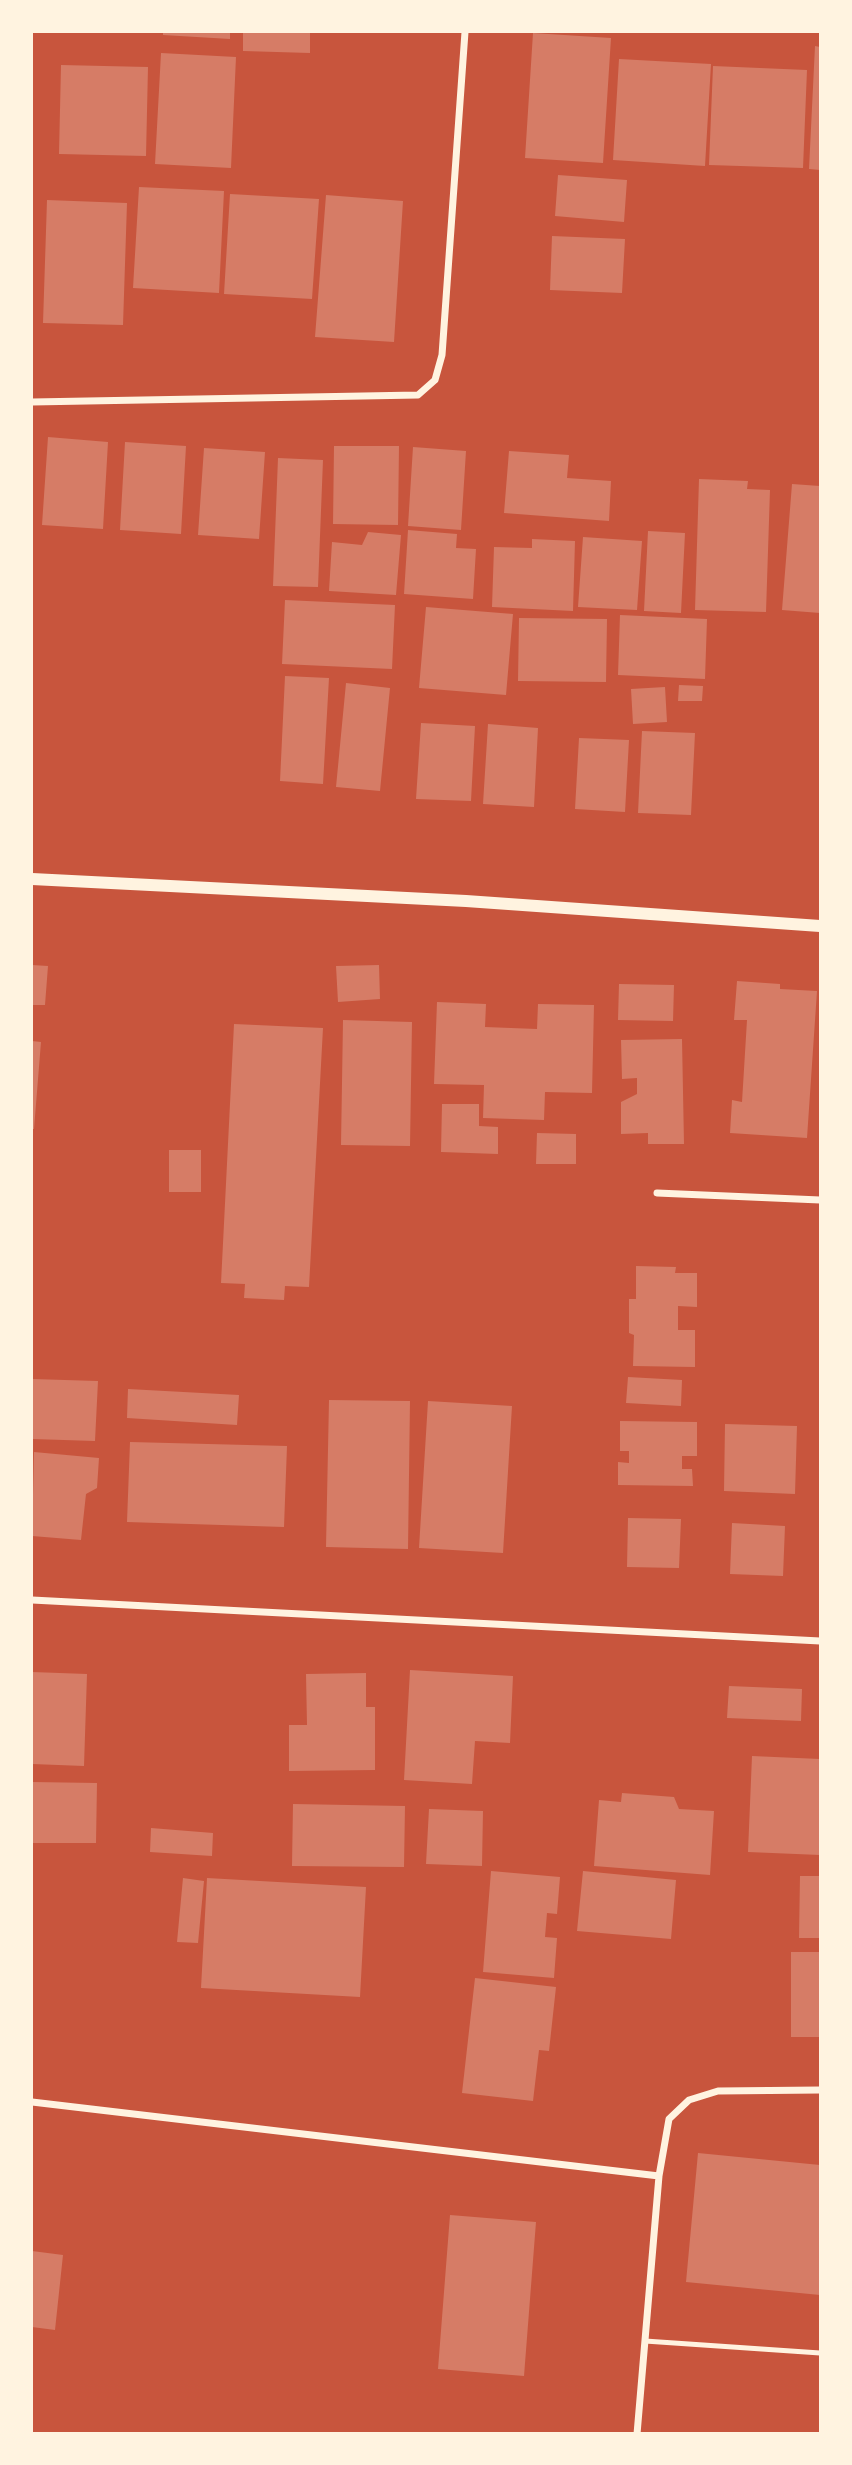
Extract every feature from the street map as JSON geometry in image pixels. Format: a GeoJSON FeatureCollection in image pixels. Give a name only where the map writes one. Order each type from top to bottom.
{"type":"FeatureCollection","features":[{"type":"Feature","properties":{"kind":"street"},"geometry":{"type":"LineString","coordinates":[[32,402],[418,395],[435,380],[442,355],[464,32]]}},
{"type":"Feature","properties":{"kind":"street"},"geometry":{"type":"LineString","coordinates":[[32,879],[466,901],[821,926]]}},
{"type":"Feature","properties":{"kind":"street"},"geometry":{"type":"LineString","coordinates":[[657,1193],[821,1200]]}},
{"type":"Feature","properties":{"kind":"street"},"geometry":{"type":"LineString","coordinates":[[32,1600],[821,1641]]}},
{"type":"Feature","properties":{"kind":"street"},"geometry":{"type":"LineString","coordinates":[[637,2434],[659,2176],[669,2119],[689,2100],[718,2091],[821,2090]]}},
{"type":"Feature","properties":{"kind":"street"},"geometry":{"type":"LineString","coordinates":[[32,2102],[659,2176]]}},
{"type":"Feature","properties":{"kind":"lane"},"geometry":{"type":"LineString","coordinates":[[645,2341],[821,2353]]}},
{"type":"Feature","properties":{"kind":"building"},"geometry":{"type":"Polygon","coordinates":[[[163,32],[230,32],[230,39],[163,35],[163,32]]]}},
{"type":"Feature","properties":{"kind":"building"},"geometry":{"type":"Polygon","coordinates":[[[243,32],[310,32],[310,53],[243,51],[243,32]]]}},
{"type":"Feature","properties":{"kind":"building"},"geometry":{"type":"Polygon","coordinates":[[[533,33],[611,38],[603,163],[525,158],[533,33]]]}},
{"type":"Feature","properties":{"kind":"building"},"geometry":{"type":"Polygon","coordinates":[[[815,46],[820,47],[820,170],[809,169],[815,46]]]}},
{"type":"Feature","properties":{"kind":"building"},"geometry":{"type":"Polygon","coordinates":[[[161,53],[236,57],[231,168],[155,164],[161,53]]]}},
{"type":"Feature","properties":{"kind":"building"},"geometry":{"type":"Polygon","coordinates":[[[619,59],[711,64],[705,166],[613,160],[619,59]]]}},
{"type":"Feature","properties":{"kind":"building"},"geometry":{"type":"Polygon","coordinates":[[[61,65],[148,67],[146,156],[59,154],[61,65]]]}},
{"type":"Feature","properties":{"kind":"building"},"geometry":{"type":"Polygon","coordinates":[[[713,66],[807,70],[803,168],[709,165],[713,66]]]}},
{"type":"Feature","properties":{"kind":"building"},"geometry":{"type":"Polygon","coordinates":[[[558,175],[627,180],[624,222],[555,216],[558,175]]]}},
{"type":"Feature","properties":{"kind":"building"},"geometry":{"type":"Polygon","coordinates":[[[139,187],[224,191],[219,293],[133,288],[139,187]]]}},
{"type":"Feature","properties":{"kind":"building"},"geometry":{"type":"Polygon","coordinates":[[[230,194],[319,199],[312,299],[224,294],[230,194]]]}},
{"type":"Feature","properties":{"kind":"building"},"geometry":{"type":"Polygon","coordinates":[[[326,195],[403,201],[394,342],[315,337],[326,195]]]}},
{"type":"Feature","properties":{"kind":"building"},"geometry":{"type":"Polygon","coordinates":[[[47,200],[127,203],[123,325],[43,323],[47,200]]]}},
{"type":"Feature","properties":{"kind":"building"},"geometry":{"type":"Polygon","coordinates":[[[552,236],[625,239],[622,293],[550,290],[552,236]]]}},
{"type":"Feature","properties":{"kind":"building"},"geometry":{"type":"Polygon","coordinates":[[[48,437],[108,442],[103,529],[42,525],[48,437]]]}},
{"type":"Feature","properties":{"kind":"building"},"geometry":{"type":"Polygon","coordinates":[[[125,442],[186,446],[181,534],[120,530],[125,442]]]}},
{"type":"Feature","properties":{"kind":"building"},"geometry":{"type":"Polygon","coordinates":[[[334,446],[399,446],[398,525],[333,524],[334,446]]]}},
{"type":"Feature","properties":{"kind":"building"},"geometry":{"type":"Polygon","coordinates":[[[413,447],[466,451],[461,530],[408,526],[413,447]]]}},
{"type":"Feature","properties":{"kind":"building"},"geometry":{"type":"Polygon","coordinates":[[[204,448],[265,452],[259,539],[198,535],[204,448]]]}},
{"type":"Feature","properties":{"kind":"building"},"geometry":{"type":"Polygon","coordinates":[[[509,451],[569,455],[567,478],[611,481],[609,521],[504,513],[509,451]]]}},
{"type":"Feature","properties":{"kind":"building"},"geometry":{"type":"Polygon","coordinates":[[[278,458],[323,460],[318,587],[273,586],[278,458]]]}},
{"type":"Feature","properties":{"kind":"building"},"geometry":{"type":"Polygon","coordinates":[[[699,479],[748,481],[747,489],[770,490],[766,612],[695,610],[699,479]]]}},
{"type":"Feature","properties":{"kind":"building"},"geometry":{"type":"Polygon","coordinates":[[[792,484],[820,486],[820,613],[782,610],[792,484]]]}},
{"type":"Feature","properties":{"kind":"building"},"geometry":{"type":"Polygon","coordinates":[[[408,530],[457,534],[456,548],[476,549],[473,599],[404,594],[408,530]]]}},
{"type":"Feature","properties":{"kind":"building"},"geometry":{"type":"Polygon","coordinates":[[[648,531],[685,533],[681,613],[644,611],[648,531]]]}},
{"type":"Feature","properties":{"kind":"building"},"geometry":{"type":"Polygon","coordinates":[[[368,532],[401,535],[396,595],[329,591],[332,542],[362,545],[368,532]]]}},
{"type":"Feature","properties":{"kind":"building"},"geometry":{"type":"Polygon","coordinates":[[[583,537],[642,541],[637,610],[578,607],[583,537]]]}},
{"type":"Feature","properties":{"kind":"building"},"geometry":{"type":"Polygon","coordinates":[[[532,539],[575,541],[573,611],[492,607],[494,547],[532,548],[532,539]]]}},
{"type":"Feature","properties":{"kind":"building"},"geometry":{"type":"Polygon","coordinates":[[[285,600],[395,605],[392,669],[282,664],[285,600]]]}},
{"type":"Feature","properties":{"kind":"building"},"geometry":{"type":"Polygon","coordinates":[[[426,607],[513,614],[506,695],[419,688],[426,607]]]}},
{"type":"Feature","properties":{"kind":"building"},"geometry":{"type":"Polygon","coordinates":[[[620,615],[707,619],[705,679],[618,675],[620,615]]]}},
{"type":"Feature","properties":{"kind":"building"},"geometry":{"type":"Polygon","coordinates":[[[519,618],[607,619],[606,682],[518,681],[519,618]]]}},
{"type":"Feature","properties":{"kind":"building"},"geometry":{"type":"Polygon","coordinates":[[[285,676],[329,678],[323,784],[280,781],[285,676]]]}},
{"type":"Feature","properties":{"kind":"building"},"geometry":{"type":"Polygon","coordinates":[[[346,683],[390,688],[380,791],[336,787],[346,683]]]}},
{"type":"Feature","properties":{"kind":"building"},"geometry":{"type":"Polygon","coordinates":[[[679,685],[703,686],[702,701],[678,701],[679,685]]]}},
{"type":"Feature","properties":{"kind":"building"},"geometry":{"type":"Polygon","coordinates":[[[665,687],[667,722],[633,724],[631,689],[665,687]]]}},
{"type":"Feature","properties":{"kind":"building"},"geometry":{"type":"Polygon","coordinates":[[[421,723],[475,726],[471,801],[416,799],[421,723]]]}},
{"type":"Feature","properties":{"kind":"building"},"geometry":{"type":"Polygon","coordinates":[[[488,724],[538,728],[534,807],[483,804],[488,724]]]}},
{"type":"Feature","properties":{"kind":"building"},"geometry":{"type":"Polygon","coordinates":[[[642,731],[695,733],[691,815],[638,813],[642,731]]]}},
{"type":"Feature","properties":{"kind":"building"},"geometry":{"type":"Polygon","coordinates":[[[579,738],[629,740],[625,812],[575,809],[579,738]]]}},
{"type":"Feature","properties":{"kind":"building"},"geometry":{"type":"Polygon","coordinates":[[[32,965],[48,966],[45,1005],[32,1005],[32,965]]]}},
{"type":"Feature","properties":{"kind":"building"},"geometry":{"type":"Polygon","coordinates":[[[379,965],[380,999],[338,1002],[336,966],[379,965]]]}},
{"type":"Feature","properties":{"kind":"building"},"geometry":{"type":"Polygon","coordinates":[[[737,981],[780,984],[780,989],[817,991],[807,1138],[730,1133],[732,1100],[742,1102],[747,1020],[734,1020],[737,981]]]}},
{"type":"Feature","properties":{"kind":"building"},"geometry":{"type":"Polygon","coordinates":[[[619,984],[674,985],[673,1021],[618,1020],[619,984]]]}},
{"type":"Feature","properties":{"kind":"building"},"geometry":{"type":"Polygon","coordinates":[[[437,1002],[486,1004],[485,1027],[537,1029],[538,1004],[594,1005],[592,1093],[545,1092],[544,1120],[483,1118],[484,1085],[434,1084],[437,1002]]]}},
{"type":"Feature","properties":{"kind":"building"},"geometry":{"type":"Polygon","coordinates":[[[343,1020],[412,1022],[410,1146],[341,1145],[343,1020]]]}},
{"type":"Feature","properties":{"kind":"building"},"geometry":{"type":"Polygon","coordinates":[[[234,1024],[323,1028],[309,1287],[285,1286],[284,1300],[244,1298],[245,1284],[221,1283],[234,1024]]]}},
{"type":"Feature","properties":{"kind":"building"},"geometry":{"type":"Polygon","coordinates":[[[682,1039],[684,1144],[648,1144],[648,1133],[621,1134],[621,1102],[637,1094],[637,1078],[622,1079],[621,1040],[682,1039]]]}},
{"type":"Feature","properties":{"kind":"building"},"geometry":{"type":"Polygon","coordinates":[[[32,1041],[41,1042],[34,1129],[32,1129],[32,1041]]]}},
{"type":"Feature","properties":{"kind":"building"},"geometry":{"type":"Polygon","coordinates":[[[442,1104],[479,1104],[479,1126],[498,1127],[498,1154],[441,1152],[442,1104]]]}},
{"type":"Feature","properties":{"kind":"building"},"geometry":{"type":"Polygon","coordinates":[[[537,1133],[576,1134],[576,1164],[536,1164],[537,1133]]]}},
{"type":"Feature","properties":{"kind":"building"},"geometry":{"type":"Polygon","coordinates":[[[169,1150],[201,1150],[201,1192],[169,1192],[169,1150]]]}},
{"type":"Feature","properties":{"kind":"building"},"geometry":{"type":"Polygon","coordinates":[[[636,1266],[676,1267],[675,1273],[697,1273],[697,1307],[678,1306],[678,1330],[695,1330],[695,1367],[633,1366],[634,1335],[629,1333],[629,1299],[636,1299],[636,1266]]]}},
{"type":"Feature","properties":{"kind":"building"},"geometry":{"type":"Polygon","coordinates":[[[628,1377],[682,1380],[681,1406],[626,1403],[628,1377]]]}},
{"type":"Feature","properties":{"kind":"building"},"geometry":{"type":"Polygon","coordinates":[[[32,1379],[98,1381],[95,1441],[32,1439],[32,1379]]]}},
{"type":"Feature","properties":{"kind":"building"},"geometry":{"type":"Polygon","coordinates":[[[128,1389],[239,1395],[237,1425],[127,1418],[128,1389]]]}},
{"type":"Feature","properties":{"kind":"building"},"geometry":{"type":"Polygon","coordinates":[[[329,1400],[410,1401],[408,1549],[326,1547],[329,1400]]]}},
{"type":"Feature","properties":{"kind":"building"},"geometry":{"type":"Polygon","coordinates":[[[428,1401],[512,1406],[503,1553],[419,1548],[428,1401]]]}},
{"type":"Feature","properties":{"kind":"building"},"geometry":{"type":"Polygon","coordinates":[[[620,1421],[697,1422],[697,1456],[682,1456],[682,1469],[692,1469],[693,1486],[618,1485],[618,1462],[629,1463],[629,1451],[620,1451],[620,1421]]]}},
{"type":"Feature","properties":{"kind":"building"},"geometry":{"type":"Polygon","coordinates":[[[725,1424],[797,1426],[795,1494],[724,1491],[725,1424]]]}},
{"type":"Feature","properties":{"kind":"building"},"geometry":{"type":"Polygon","coordinates":[[[130,1442],[287,1446],[284,1527],[127,1522],[130,1442]]]}},
{"type":"Feature","properties":{"kind":"building"},"geometry":{"type":"Polygon","coordinates":[[[34,1452],[99,1458],[97,1488],[86,1494],[81,1540],[32,1536],[34,1452]]]}},
{"type":"Feature","properties":{"kind":"building"},"geometry":{"type":"Polygon","coordinates":[[[628,1518],[681,1519],[679,1568],[627,1567],[628,1518]]]}},
{"type":"Feature","properties":{"kind":"building"},"geometry":{"type":"Polygon","coordinates":[[[732,1523],[785,1526],[783,1576],[730,1574],[732,1523]]]}},
{"type":"Feature","properties":{"kind":"building"},"geometry":{"type":"Polygon","coordinates":[[[410,1670],[513,1676],[510,1743],[475,1741],[472,1784],[404,1780],[410,1670]]]}},
{"type":"Feature","properties":{"kind":"building"},"geometry":{"type":"Polygon","coordinates":[[[32,1672],[87,1674],[84,1766],[32,1764],[32,1672]]]}},
{"type":"Feature","properties":{"kind":"building"},"geometry":{"type":"Polygon","coordinates":[[[366,1673],[366,1707],[375,1707],[375,1770],[289,1771],[289,1725],[307,1725],[306,1674],[366,1673]]]}},
{"type":"Feature","properties":{"kind":"building"},"geometry":{"type":"Polygon","coordinates":[[[729,1686],[802,1689],[801,1721],[727,1718],[729,1686]]]}},
{"type":"Feature","properties":{"kind":"building"},"geometry":{"type":"Polygon","coordinates":[[[752,1756],[820,1759],[820,1855],[748,1852],[752,1756]]]}},
{"type":"Feature","properties":{"kind":"building"},"geometry":{"type":"Polygon","coordinates":[[[32,1782],[97,1783],[96,1843],[32,1843],[32,1782]]]}},
{"type":"Feature","properties":{"kind":"building"},"geometry":{"type":"Polygon","coordinates":[[[622,1793],[674,1797],[679,1809],[714,1811],[710,1875],[594,1866],[599,1800],[621,1802],[622,1793]]]}},
{"type":"Feature","properties":{"kind":"building"},"geometry":{"type":"Polygon","coordinates":[[[293,1804],[405,1806],[404,1867],[292,1866],[293,1804]]]}},
{"type":"Feature","properties":{"kind":"building"},"geometry":{"type":"Polygon","coordinates":[[[429,1809],[483,1811],[482,1866],[426,1864],[429,1809]]]}},
{"type":"Feature","properties":{"kind":"building"},"geometry":{"type":"Polygon","coordinates":[[[151,1828],[213,1833],[212,1856],[150,1852],[151,1828]]]}},
{"type":"Feature","properties":{"kind":"building"},"geometry":{"type":"Polygon","coordinates":[[[491,1871],[560,1877],[557,1914],[547,1913],[545,1937],[557,1938],[554,1978],[483,1972],[491,1871]]]}},
{"type":"Feature","properties":{"kind":"building"},"geometry":{"type":"Polygon","coordinates":[[[583,1871],[676,1880],[671,1939],[577,1931],[583,1871]]]}},
{"type":"Feature","properties":{"kind":"building"},"geometry":{"type":"Polygon","coordinates":[[[800,1876],[820,1876],[820,1938],[799,1938],[800,1876]]]}},
{"type":"Feature","properties":{"kind":"building"},"geometry":{"type":"Polygon","coordinates":[[[183,1878],[204,1881],[198,1943],[177,1942],[183,1878]]]}},
{"type":"Feature","properties":{"kind":"building"},"geometry":{"type":"Polygon","coordinates":[[[207,1878],[366,1887],[360,1997],[201,1988],[207,1878]]]}},
{"type":"Feature","properties":{"kind":"building"},"geometry":{"type":"Polygon","coordinates":[[[791,1952],[820,1952],[820,2037],[791,2037],[791,1952]]]}},
{"type":"Feature","properties":{"kind":"building"},"geometry":{"type":"Polygon","coordinates":[[[475,1978],[556,1987],[549,2051],[539,2050],[533,2101],[462,2093],[475,1978]]]}},
{"type":"Feature","properties":{"kind":"building"},"geometry":{"type":"Polygon","coordinates":[[[698,2153],[820,2165],[820,2295],[686,2282],[698,2153]]]}},
{"type":"Feature","properties":{"kind":"building"},"geometry":{"type":"Polygon","coordinates":[[[450,2215],[536,2222],[524,2376],[438,2369],[450,2215]]]}},
{"type":"Feature","properties":{"kind":"building"},"geometry":{"type":"Polygon","coordinates":[[[32,2251],[63,2255],[55,2330],[32,2327],[32,2251]]]}}]}
